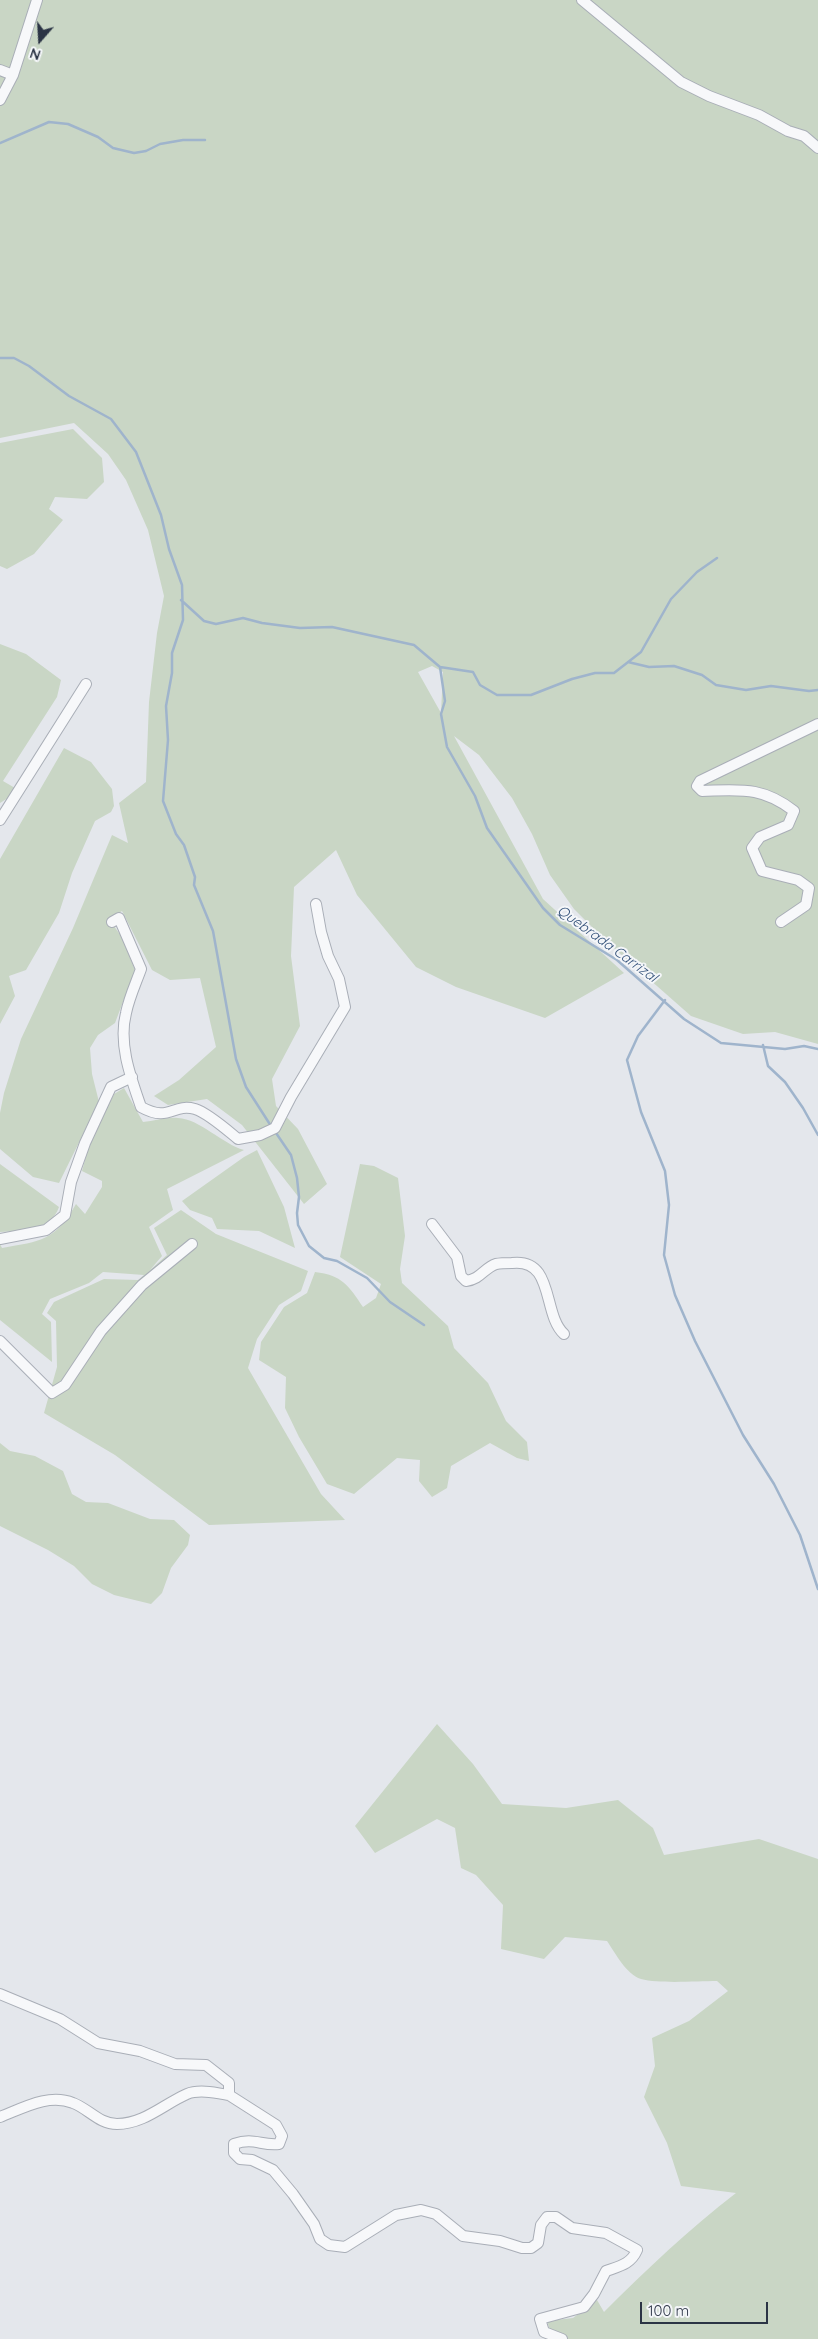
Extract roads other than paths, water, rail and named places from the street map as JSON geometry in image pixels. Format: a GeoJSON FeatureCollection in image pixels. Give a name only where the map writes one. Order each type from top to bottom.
{"type":"FeatureCollection","features":[{"type":"Feature","properties":{"kind":"street"},"geometry":{"type":"LineString","coordinates":[[0,100],[13,75],[37,0]]}},
{"type":"Feature","properties":{"kind":"street"},"geometry":{"type":"LineString","coordinates":[[582,0],[681,82],[709,96],[759,115],[788,131],[804,136],[818,148]]}},
{"type":"Feature","properties":{"kind":"street"},"geometry":{"type":"LineString","coordinates":[[0,70],[13,75]]}},
{"type":"Feature","properties":{"kind":"street"},"geometry":{"type":"LineString","coordinates":[[0,820],[86,684]]}},
{"type":"Feature","properties":{"kind":"street"},"geometry":{"type":"LineString","coordinates":[[781,922],[806,905],[809,888],[798,880],[762,871],[752,848],[760,837],[788,825],[794,811],[779,799],[752,790],[702,790],[697,786],[700,780],[818,724]]}},
{"type":"Feature","properties":{"kind":"street"},"geometry":{"type":"LineString","coordinates":[[112,922],[119,918],[124,926],[141,969],[125,1014],[124,1027],[125,1053],[141,1107],[153,1114],[164,1115],[180,1109],[195,1109],[223,1126],[238,1138],[260,1135],[275,1128],[291,1097],[345,1008],[340,979],[328,956],[316,904]]}},
{"type":"Feature","properties":{"kind":"street"},"geometry":{"type":"LineString","coordinates":[[0,1240],[46,1230],[65,1215],[71,1182],[85,1143],[110,1087],[132,1077]]}},
{"type":"Feature","properties":{"kind":"street"},"geometry":{"type":"LineString","coordinates":[[432,1224],[457,1257],[461,1276],[466,1281],[476,1280],[495,1264],[522,1262],[537,1270],[546,1286],[556,1327],[564,1334]]}},
{"type":"Feature","properties":{"kind":"street"},"geometry":{"type":"LineString","coordinates":[[0,1341],[52,1393],[66,1385],[100,1331],[142,1285],[192,1244]]}},
{"type":"Feature","properties":{"kind":"street"},"geometry":{"type":"LineString","coordinates":[[0,1994],[60,2019],[98,2043],[140,2051],[174,2064],[206,2065],[229,2083],[229,2095]]}},
{"type":"Feature","properties":{"kind":"street"},"geometry":{"type":"LineString","coordinates":[[0,2117],[47,2099],[73,2103],[102,2122],[118,2124],[150,2116],[189,2094],[211,2092],[229,2095],[276,2125],[282,2136],[279,2144],[270,2145],[248,2139],[234,2144],[234,2153],[240,2159],[252,2160],[273,2170],[314,2224],[320,2239],[329,2246],[345,2246],[396,2215],[422,2210],[436,2214],[463,2236],[500,2241],[522,2248],[531,2248],[538,2243],[541,2225],[547,2217],[556,2217],[572,2228],[606,2233],[637,2250],[634,2258],[628,2263],[606,2270],[594,2294],[584,2307],[540,2318],[544,2332],[562,2339]]}},
{"type":"Feature","properties":{"kind":"waterway"},"geometry":{"type":"LineString","coordinates":[[0,143],[49,122],[68,124],[98,137],[113,148],[134,153],[146,151],[160,144],[183,140],[205,140]]}},
{"type":"Feature","properties":{"kind":"waterway"},"geometry":{"type":"LineString","coordinates":[[0,358],[14,358],[29,366],[69,396],[111,419],[136,452],[161,515],[169,549],[182,585],[183,620],[172,653],[172,673],[166,706],[168,740],[163,801],[176,834],[184,845],[195,877],[194,885],[213,931],[236,1059],[246,1087],[271,1126]]}},
{"type":"Feature","properties":{"kind":"waterway"},"geometry":{"type":"LineString","coordinates":[[440,667],[473,672],[480,685],[497,695],[531,695],[572,679],[595,673],[614,673],[641,652],[671,599],[697,572],[717,558]]}},
{"type":"Feature","properties":{"kind":"waterway","name":"Quebrada Carrizal"},"geometry":{"type":"LineString","coordinates":[[181,600],[204,621],[216,624],[243,618],[262,623],[300,628],[332,627],[414,645],[440,667],[445,701],[441,714],[447,747],[475,796],[487,828],[543,908],[560,925],[617,960],[684,1019],[721,1043],[785,1049],[804,1046],[818,1049]]}},
{"type":"Feature","properties":{"kind":"waterway"},"geometry":{"type":"LineString","coordinates":[[628,662],[649,667],[674,666],[702,675],[716,685],[746,690],[771,686],[809,691],[818,690]]}},
{"type":"Feature","properties":{"kind":"waterway"},"geometry":{"type":"LineString","coordinates":[[665,1000],[638,1036],[627,1060],[641,1112],[665,1171],[669,1205],[664,1255],[675,1295],[695,1341],[743,1435],[774,1484],[800,1535],[818,1589]]}},
{"type":"Feature","properties":{"kind":"waterway"},"geometry":{"type":"LineString","coordinates":[[763,1045],[768,1066],[785,1082],[803,1108],[818,1135]]}},
{"type":"Feature","properties":{"kind":"waterway"},"geometry":{"type":"LineString","coordinates":[[274,1130],[291,1155],[297,1178],[299,1197],[298,1225],[309,1246],[324,1258],[337,1261],[367,1278],[390,1302],[424,1325]]}}]}
